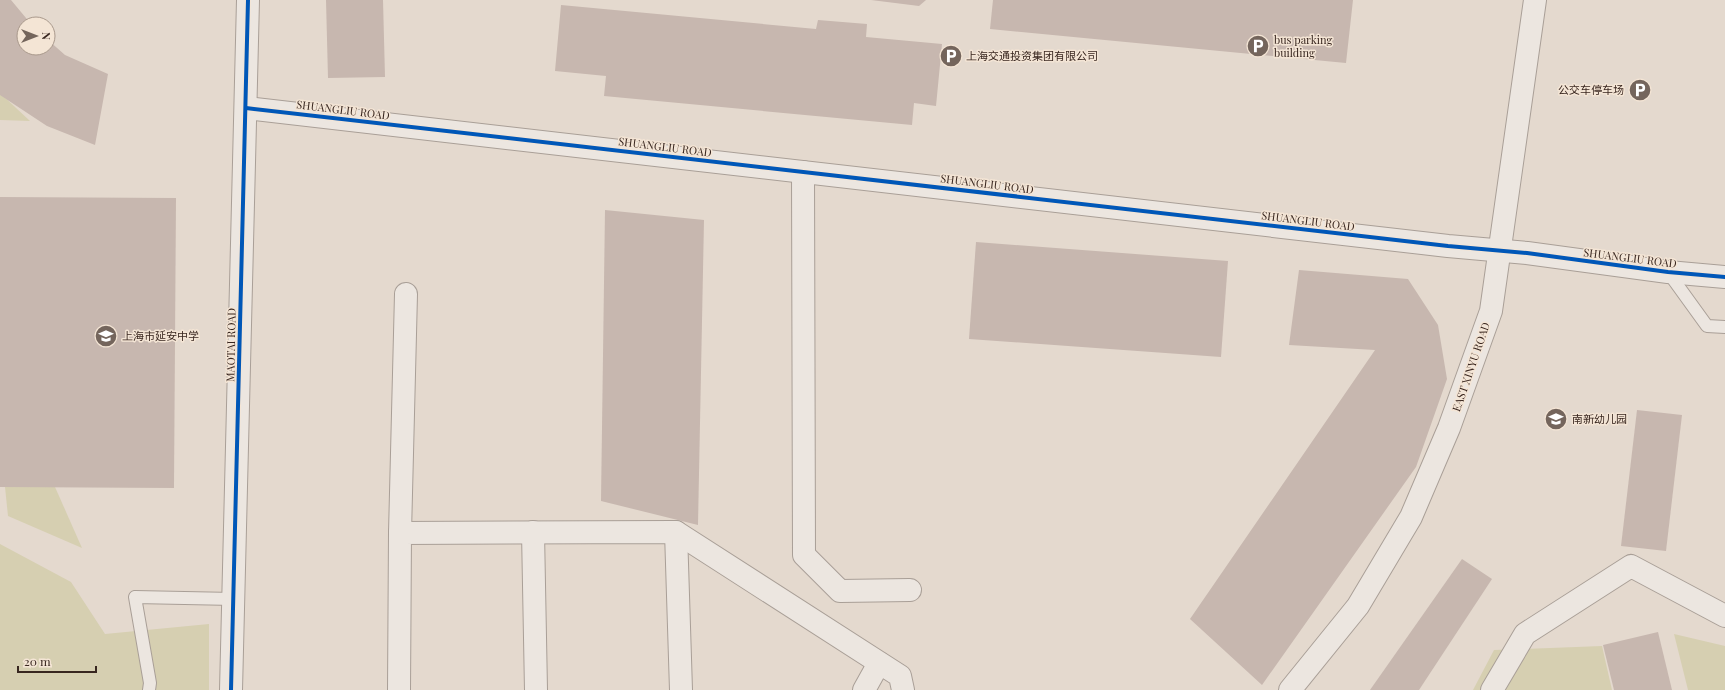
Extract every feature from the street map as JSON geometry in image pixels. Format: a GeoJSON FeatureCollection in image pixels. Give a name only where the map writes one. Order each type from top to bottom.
{"type":"FeatureCollection","features":[{"type":"Feature","properties":{"kind":"street","name":"MAOTAI ROAD"},"geometry":{"type":"LineString","coordinates":[[231,690],[248,0]]}},
{"type":"Feature","properties":{"kind":"street","name":"EAST XINYU ROAD"},"geometry":{"type":"LineString","coordinates":[[1290,690],[1358,606],[1411,517],[1449,428],[1491,311],[1535,0]]}},
{"type":"Feature","properties":{"kind":"street","name":"SHUANGLIU ROAD"},"geometry":{"type":"LineString","coordinates":[[246,108],[1527,253],[1668,272],[1725,277]]}},
{"type":"Feature","properties":{"kind":"street"},"geometry":{"type":"LineString","coordinates":[[803,172],[804,555],[840,591],[910,590]]}},
{"type":"Feature","properties":{"kind":"street"},"geometry":{"type":"LineString","coordinates":[[399,690],[400,533],[406,294]]}},
{"type":"Feature","properties":{"kind":"street"},"geometry":{"type":"LineString","coordinates":[[533,532],[536,690]]}},
{"type":"Feature","properties":{"kind":"street"},"geometry":{"type":"LineString","coordinates":[[400,533],[676,532],[900,676],[903,690]]}},
{"type":"Feature","properties":{"kind":"street"},"geometry":{"type":"LineString","coordinates":[[676,532],[681,690]]}},
{"type":"Feature","properties":{"kind":"street"},"geometry":{"type":"LineString","coordinates":[[1492,690],[1525,634],[1631,566],[1725,616]]}},
{"type":"Feature","properties":{"kind":"street"},"geometry":{"type":"LineString","coordinates":[[864,690],[879,663]]}},
{"type":"Feature","properties":{"kind":"lane"},"geometry":{"type":"LineString","coordinates":[[1668,272],[1707,326],[1725,327]]}},
{"type":"Feature","properties":{"kind":"lane"},"geometry":{"type":"LineString","coordinates":[[149,690],[150,683],[136,597],[234,599]]}},
{"type":"Feature","properties":{"kind":"shaded area"},"geometry":{"type":"Polygon","coordinates":[[[0,93],[30,121],[0,120],[0,93]]]}},
{"type":"Feature","properties":{"kind":"shaded area"},"geometry":{"type":"Polygon","coordinates":[[[5,487],[55,487],[82,548],[8,516],[5,487]]]}},
{"type":"Feature","properties":{"kind":"shaded area"},"geometry":{"type":"Polygon","coordinates":[[[0,544],[71,582],[105,634],[209,624],[209,690],[0,690],[0,544]]]}},
{"type":"Feature","properties":{"kind":"shaded area"},"geometry":{"type":"Polygon","coordinates":[[[1674,634],[1725,646],[1725,690],[1688,690],[1674,634]]]}},
{"type":"Feature","properties":{"kind":"shaded area"},"geometry":{"type":"Polygon","coordinates":[[[1602,646],[1612,690],[1473,690],[1494,650],[1602,646]]]}},
{"type":"Feature","properties":{"kind":"building"},"geometry":{"type":"Polygon","coordinates":[[[0,0],[11,0],[24,16],[16,16],[16,56],[56,56],[56,47],[65,55],[108,74],[95,145],[47,126],[0,95],[0,0]]]}},
{"type":"Feature","properties":{"kind":"building"},"geometry":{"type":"Polygon","coordinates":[[[326,0],[383,0],[385,77],[328,78],[326,0]]]}},
{"type":"Feature","properties":{"kind":"building"},"geometry":{"type":"Polygon","coordinates":[[[871,0],[926,0],[919,6],[871,0]]]}},
{"type":"Feature","properties":{"kind":"building","name":"bus parking building"},"geometry":{"type":"Polygon","coordinates":[[[993,0],[1353,0],[1346,63],[990,29],[993,0]]]}},
{"type":"Feature","properties":{"kind":"building"},"geometry":{"type":"Polygon","coordinates":[[[561,5],[816,29],[818,20],[867,24],[866,37],[942,44],[936,106],[914,103],[912,125],[604,96],[606,76],[555,71],[561,5]]]}},
{"type":"Feature","properties":{"kind":"building"},"geometry":{"type":"Polygon","coordinates":[[[0,197],[176,198],[174,488],[0,487],[0,197]]]}},
{"type":"Feature","properties":{"kind":"building"},"geometry":{"type":"Polygon","coordinates":[[[605,210],[704,220],[698,525],[601,501],[605,210]]]}},
{"type":"Feature","properties":{"kind":"building"},"geometry":{"type":"Polygon","coordinates":[[[976,242],[1228,261],[1221,357],[969,339],[976,242]]]}},
{"type":"Feature","properties":{"kind":"building"},"geometry":{"type":"Polygon","coordinates":[[[1299,270],[1408,279],[1438,325],[1447,379],[1416,467],[1262,685],[1190,619],[1375,350],[1289,345],[1299,270]]]}},
{"type":"Feature","properties":{"kind":"building"},"geometry":{"type":"Polygon","coordinates":[[[1637,410],[1682,415],[1666,551],[1621,546],[1637,410]]]}},
{"type":"Feature","properties":{"kind":"building"},"geometry":{"type":"Polygon","coordinates":[[[1462,559],[1492,579],[1419,690],[1370,690],[1462,559]]]}},
{"type":"Feature","properties":{"kind":"building"},"geometry":{"type":"Polygon","coordinates":[[[1658,632],[1672,690],[1614,690],[1603,645],[1658,632]]]}},
{"type":"Feature","properties":{"kind":"cycle path"},"geometry":{"type":"LineString","coordinates":[[231,690],[248,0]]}},
{"type":"Feature","properties":{"kind":"cycle path"},"geometry":{"type":"LineString","coordinates":[[246,108],[1448,246],[1527,253],[1668,272],[1725,277]]}},
{"type":"Feature","properties":{"kind":"place","name":"bus parking building"},"geometry":{"type":"Point","coordinates":[1258,46]}},
{"type":"Feature","properties":{"kind":"place","name":"上海交通投资集团有限公司"},"geometry":{"type":"Point","coordinates":[951,56]}},
{"type":"Feature","properties":{"kind":"place","name":"公交车停车场"},"geometry":{"type":"Point","coordinates":[1640,90]}},
{"type":"Feature","properties":{"kind":"place","name":"上海市延安中学"},"geometry":{"type":"Point","coordinates":[106,336]}},
{"type":"Feature","properties":{"kind":"place","name":"南新幼儿园"},"geometry":{"type":"Point","coordinates":[1556,419]}}]}
